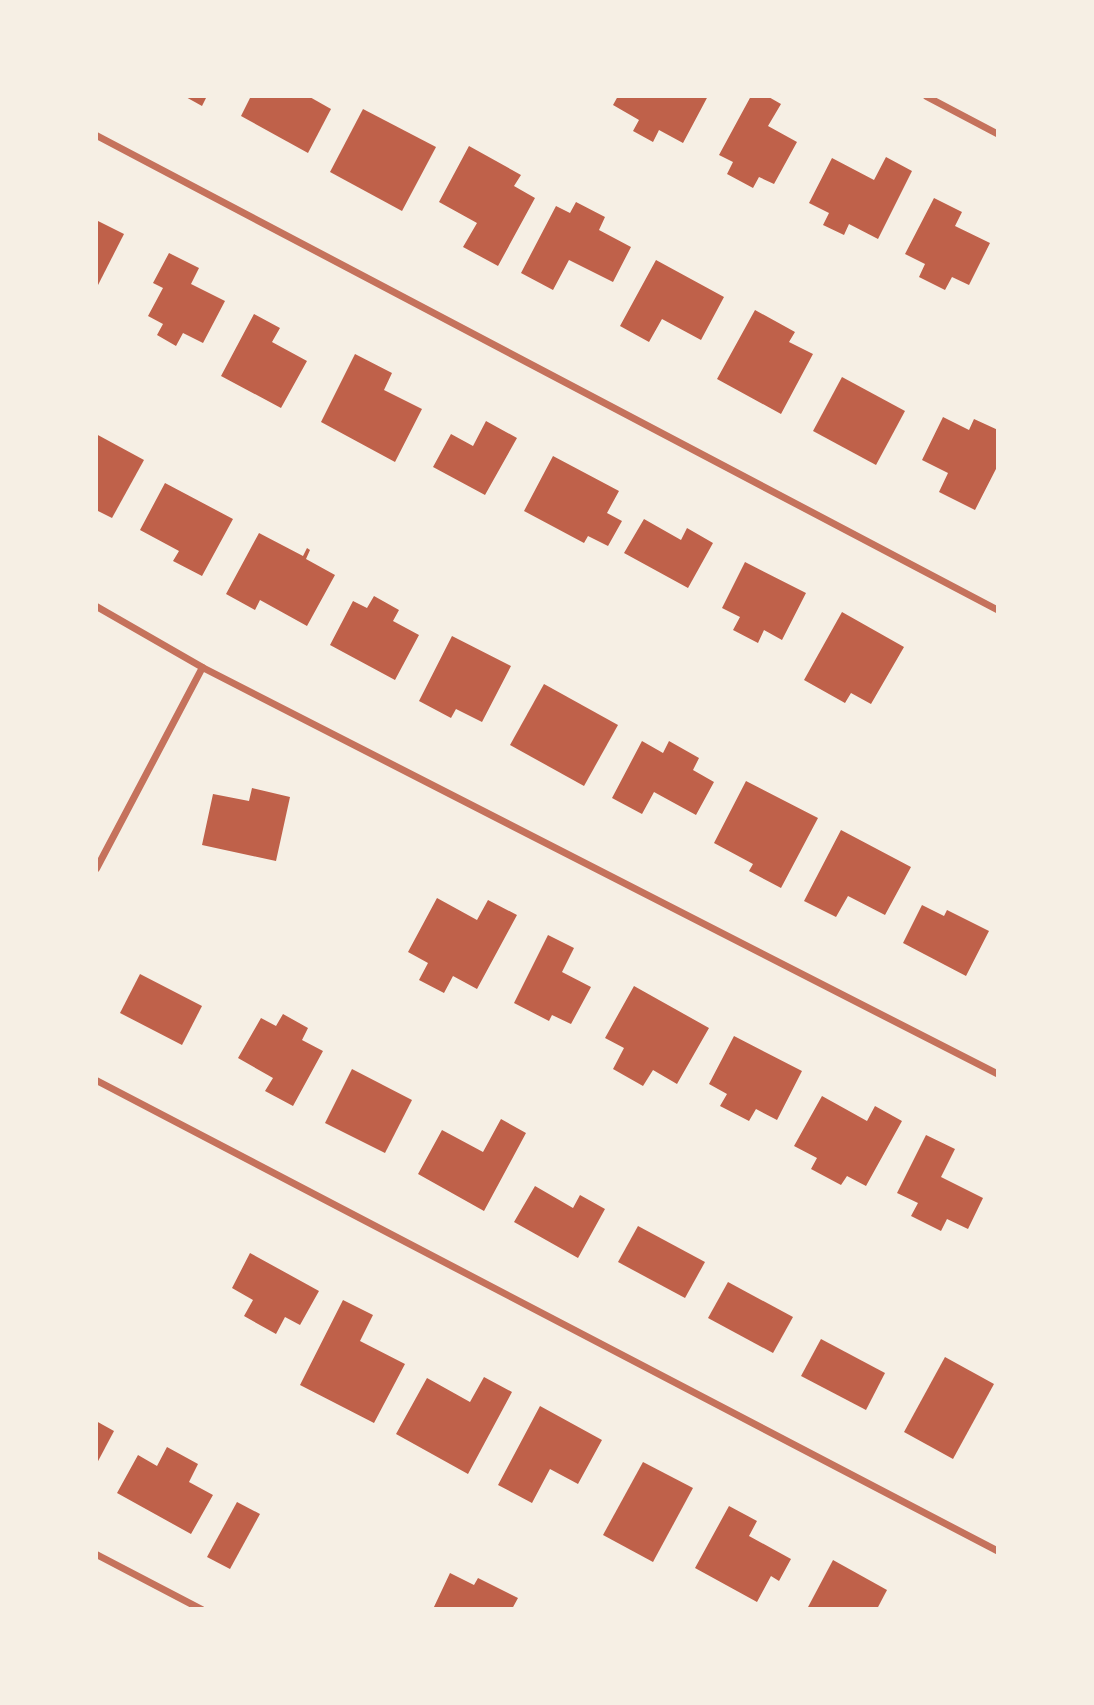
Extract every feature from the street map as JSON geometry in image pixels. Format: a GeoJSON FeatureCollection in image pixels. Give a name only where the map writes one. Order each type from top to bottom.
{"type":"FeatureCollection","features":[{"type":"Feature","properties":{"kind":"street"},"geometry":{"type":"LineString","coordinates":[[926,96],[998,134]]}},
{"type":"Feature","properties":{"kind":"street"},"geometry":{"type":"LineString","coordinates":[[96,135],[998,610]]}},
{"type":"Feature","properties":{"kind":"street"},"geometry":{"type":"LineString","coordinates":[[96,606],[202,667],[998,1074]]}},
{"type":"Feature","properties":{"kind":"street"},"geometry":{"type":"LineString","coordinates":[[96,868],[202,667]]}},
{"type":"Feature","properties":{"kind":"street"},"geometry":{"type":"LineString","coordinates":[[96,1080],[998,1551]]}},
{"type":"Feature","properties":{"kind":"street"},"geometry":{"type":"LineString","coordinates":[[96,1554],[201,1609]]}},
{"type":"Feature","properties":{"kind":"building"},"geometry":{"type":"Polygon","coordinates":[[[184,96],[207,96],[202,106],[184,96]]]}},
{"type":"Feature","properties":{"kind":"building"},"geometry":{"type":"Polygon","coordinates":[[[251,96],[308,96],[331,109],[308,153],[241,116],[251,96]]]}},
{"type":"Feature","properties":{"kind":"building"},"geometry":{"type":"Polygon","coordinates":[[[618,96],[708,96],[683,143],[659,130],[653,142],[633,131],[639,120],[613,105],[618,96]]]}},
{"type":"Feature","properties":{"kind":"building"},"geometry":{"type":"Polygon","coordinates":[[[751,96],[767,96],[781,104],[768,126],[797,142],[774,184],[759,177],[753,188],[727,174],[733,162],[719,155],[751,96]]]}},
{"type":"Feature","properties":{"kind":"building"},"geometry":{"type":"Polygon","coordinates":[[[363,109],[436,147],[402,211],[330,172],[363,109]]]}},
{"type":"Feature","properties":{"kind":"building"},"geometry":{"type":"Polygon","coordinates":[[[469,146],[521,175],[514,186],[535,198],[498,266],[463,247],[477,223],[439,202],[469,146]]]}},
{"type":"Feature","properties":{"kind":"building"},"geometry":{"type":"Polygon","coordinates":[[[886,157],[912,171],[878,239],[849,224],[844,235],[823,225],[829,213],[809,203],[832,158],[874,180],[886,157]]]}},
{"type":"Feature","properties":{"kind":"building"},"geometry":{"type":"Polygon","coordinates":[[[934,198],[962,212],[955,226],[990,243],[969,285],[952,277],[945,290],[919,277],[925,264],[905,254],[934,198]]]}},
{"type":"Feature","properties":{"kind":"building"},"geometry":{"type":"Polygon","coordinates":[[[576,202],[605,217],[599,230],[631,247],[613,282],[569,260],[553,290],[521,273],[556,206],[570,213],[576,202]]]}},
{"type":"Feature","properties":{"kind":"building"},"geometry":{"type":"Polygon","coordinates":[[[96,220],[124,234],[96,289],[96,220]]]}},
{"type":"Feature","properties":{"kind":"building"},"geometry":{"type":"Polygon","coordinates":[[[169,253],[199,268],[191,284],[225,301],[203,343],[183,333],[176,346],[157,335],[163,324],[148,316],[163,288],[153,283],[169,253]]]}},
{"type":"Feature","properties":{"kind":"building"},"geometry":{"type":"Polygon","coordinates":[[[656,260],[724,297],[701,340],[662,319],[649,342],[620,326],[656,260]]]}},
{"type":"Feature","properties":{"kind":"building"},"geometry":{"type":"Polygon","coordinates":[[[755,310],[795,332],[789,342],[813,354],[781,414],[717,379],[755,310]]]}},
{"type":"Feature","properties":{"kind":"building"},"geometry":{"type":"Polygon","coordinates":[[[254,314],[280,328],[272,342],[307,361],[281,408],[221,376],[254,314]]]}},
{"type":"Feature","properties":{"kind":"building"},"geometry":{"type":"Polygon","coordinates":[[[355,354],[392,373],[384,390],[422,409],[395,462],[321,422],[355,354]]]}},
{"type":"Feature","properties":{"kind":"building"},"geometry":{"type":"Polygon","coordinates":[[[842,377],[905,411],[876,465],[813,431],[842,377]]]}},
{"type":"Feature","properties":{"kind":"building"},"geometry":{"type":"Polygon","coordinates":[[[943,417],[969,430],[974,419],[998,430],[998,465],[975,510],[939,492],[948,473],[922,460],[943,417]]]}},
{"type":"Feature","properties":{"kind":"building"},"geometry":{"type":"Polygon","coordinates":[[[486,421],[517,438],[485,495],[433,467],[451,434],[473,446],[486,421]]]}},
{"type":"Feature","properties":{"kind":"building"},"geometry":{"type":"Polygon","coordinates":[[[96,434],[144,460],[112,518],[96,510],[96,434]]]}},
{"type":"Feature","properties":{"kind":"building"},"geometry":{"type":"Polygon","coordinates":[[[553,456],[619,491],[607,513],[622,521],[608,546],[588,536],[584,543],[524,511],[553,456]]]}},
{"type":"Feature","properties":{"kind":"building"},"geometry":{"type":"Polygon","coordinates":[[[165,483],[233,519],[202,576],[173,561],[179,551],[140,530],[165,483]]]}},
{"type":"Feature","properties":{"kind":"building"},"geometry":{"type":"Polygon","coordinates":[[[644,519],[681,540],[687,528],[713,543],[688,588],[624,553],[644,519]]]}},
{"type":"Feature","properties":{"kind":"building"},"geometry":{"type":"Polygon","coordinates":[[[259,533],[303,556],[307,548],[310,550],[306,559],[335,575],[307,626],[260,600],[255,610],[226,594],[259,533]]]}},
{"type":"Feature","properties":{"kind":"building"},"geometry":{"type":"Polygon","coordinates":[[[745,562],[806,593],[782,640],[764,630],[758,643],[733,630],[740,617],[722,608],[745,562]]]}},
{"type":"Feature","properties":{"kind":"building"},"geometry":{"type":"Polygon","coordinates":[[[374,596],[399,610],[393,621],[419,635],[395,680],[330,645],[353,601],[367,608],[374,596]]]}},
{"type":"Feature","properties":{"kind":"building"},"geometry":{"type":"Polygon","coordinates":[[[842,612],[904,647],[871,704],[851,693],[845,703],[804,680],[842,612]]]}},
{"type":"Feature","properties":{"kind":"building"},"geometry":{"type":"Polygon","coordinates":[[[452,636],[511,666],[482,722],[456,709],[451,718],[419,701],[452,636]]]}},
{"type":"Feature","properties":{"kind":"building"},"geometry":{"type":"Polygon","coordinates":[[[544,684],[618,725],[584,786],[510,745],[544,684]]]}},
{"type":"Feature","properties":{"kind":"building"},"geometry":{"type":"Polygon","coordinates":[[[642,741],[663,753],[669,741],[699,758],[693,770],[714,782],[696,815],[654,792],[642,814],[612,798],[642,741]]]}},
{"type":"Feature","properties":{"kind":"building"},"geometry":{"type":"Polygon","coordinates":[[[746,781],[818,818],[781,888],[749,871],[753,864],[714,843],[746,781]]]}},
{"type":"Feature","properties":{"kind":"building"},"geometry":{"type":"Polygon","coordinates":[[[252,788],[290,797],[276,861],[202,845],[213,794],[249,801],[252,788]]]}},
{"type":"Feature","properties":{"kind":"building"},"geometry":{"type":"Polygon","coordinates":[[[841,830],[911,867],[885,915],[848,896],[836,917],[804,901],[841,830]]]}},
{"type":"Feature","properties":{"kind":"building"},"geometry":{"type":"Polygon","coordinates":[[[437,898],[477,920],[488,900],[517,915],[477,989],[453,976],[444,993],[419,980],[428,963],[408,952],[437,898]]]}},
{"type":"Feature","properties":{"kind":"building"},"geometry":{"type":"Polygon","coordinates":[[[922,905],[944,916],[947,910],[989,931],[966,976],[903,943],[922,905]]]}},
{"type":"Feature","properties":{"kind":"building"},"geometry":{"type":"Polygon","coordinates":[[[548,935],[574,948],[562,972],[591,987],[571,1024],[552,1015],[549,1021],[514,1003],[548,935]]]}},
{"type":"Feature","properties":{"kind":"building"},"geometry":{"type":"Polygon","coordinates":[[[140,974],[202,1006],[182,1045],[120,1013],[140,974]]]}},
{"type":"Feature","properties":{"kind":"building"},"geometry":{"type":"Polygon","coordinates":[[[634,986],[709,1028],[677,1084],[653,1070],[643,1086],[613,1069],[624,1048],[605,1038],[634,986]]]}},
{"type":"Feature","properties":{"kind":"building"},"geometry":{"type":"Polygon","coordinates":[[[283,1014],[308,1028],[302,1040],[323,1051],[293,1106],[265,1091],[273,1078],[238,1058],[261,1018],[276,1026],[283,1014]]]}},
{"type":"Feature","properties":{"kind":"building"},"geometry":{"type":"Polygon","coordinates":[[[734,1036],[802,1071],[777,1120],[756,1109],[749,1121],[720,1106],[727,1094],[709,1084],[734,1036]]]}},
{"type":"Feature","properties":{"kind":"building"},"geometry":{"type":"Polygon","coordinates":[[[352,1069],[412,1100],[385,1153],[325,1123],[352,1069]]]}},
{"type":"Feature","properties":{"kind":"building"},"geometry":{"type":"Polygon","coordinates":[[[822,1096],[867,1121],[875,1106],[902,1121],[866,1186],[847,1176],[841,1185],[811,1169],[817,1158],[794,1146],[822,1096]]]}},
{"type":"Feature","properties":{"kind":"building"},"geometry":{"type":"Polygon","coordinates":[[[501,1119],[526,1133],[484,1211],[418,1174],[442,1130],[483,1152],[501,1119]]]}},
{"type":"Feature","properties":{"kind":"building"},"geometry":{"type":"Polygon","coordinates":[[[926,1135],[955,1149],[941,1177],[983,1198],[968,1229],[947,1219],[941,1231],[911,1216],[918,1203],[897,1193],[926,1135]]]}},
{"type":"Feature","properties":{"kind":"building"},"geometry":{"type":"Polygon","coordinates":[[[535,1186],[573,1208],[580,1195],[605,1209],[578,1258],[514,1222],[535,1186]]]}},
{"type":"Feature","properties":{"kind":"building"},"geometry":{"type":"Polygon","coordinates":[[[638,1226],[705,1262],[685,1298],[618,1262],[638,1226]]]}},
{"type":"Feature","properties":{"kind":"building"},"geometry":{"type":"Polygon","coordinates":[[[250,1253],[319,1291],[300,1325],[285,1317],[276,1334],[244,1316],[253,1300],[232,1288],[250,1253]]]}},
{"type":"Feature","properties":{"kind":"building"},"geometry":{"type":"Polygon","coordinates":[[[728,1282],[793,1317],[773,1353],[708,1318],[728,1282]]]}},
{"type":"Feature","properties":{"kind":"building"},"geometry":{"type":"Polygon","coordinates":[[[343,1300],[373,1315],[360,1341],[405,1364],[374,1423],[300,1385],[343,1300]]]}},
{"type":"Feature","properties":{"kind":"building"},"geometry":{"type":"Polygon","coordinates":[[[821,1339],[885,1373],[866,1410],[801,1376],[821,1339]]]}},
{"type":"Feature","properties":{"kind":"building"},"geometry":{"type":"Polygon","coordinates":[[[945,1357],[994,1384],[953,1459],[904,1432],[945,1357]]]}},
{"type":"Feature","properties":{"kind":"building"},"geometry":{"type":"Polygon","coordinates":[[[484,1377],[512,1392],[468,1474],[396,1434],[427,1378],[470,1402],[484,1377]]]}},
{"type":"Feature","properties":{"kind":"building"},"geometry":{"type":"Polygon","coordinates":[[[540,1406],[602,1440],[578,1484],[550,1469],[532,1503],[498,1485],[540,1406]]]}},
{"type":"Feature","properties":{"kind":"building"},"geometry":{"type":"Polygon","coordinates":[[[96,1421],[114,1431],[96,1465],[96,1421]]]}},
{"type":"Feature","properties":{"kind":"building"},"geometry":{"type":"Polygon","coordinates":[[[167,1447],[198,1464],[189,1482],[213,1495],[191,1534],[117,1493],[138,1455],[157,1466],[167,1447]]]}},
{"type":"Feature","properties":{"kind":"building"},"geometry":{"type":"Polygon","coordinates":[[[643,1462],[693,1488],[653,1562],[603,1535],[643,1462]]]}},
{"type":"Feature","properties":{"kind":"building"},"geometry":{"type":"Polygon","coordinates":[[[237,1502],[260,1514],[230,1569],[207,1557],[237,1502]]]}},
{"type":"Feature","properties":{"kind":"building"},"geometry":{"type":"Polygon","coordinates":[[[729,1506],[757,1521],[749,1536],[791,1559],[779,1581],[771,1576],[757,1602],[695,1568],[729,1506]]]}},
{"type":"Feature","properties":{"kind":"building"},"geometry":{"type":"Polygon","coordinates":[[[833,1560],[887,1590],[877,1609],[807,1609],[833,1560]]]}},
{"type":"Feature","properties":{"kind":"building"},"geometry":{"type":"Polygon","coordinates":[[[450,1573],[474,1585],[478,1578],[518,1598],[512,1609],[433,1609],[450,1573]]]}}]}
